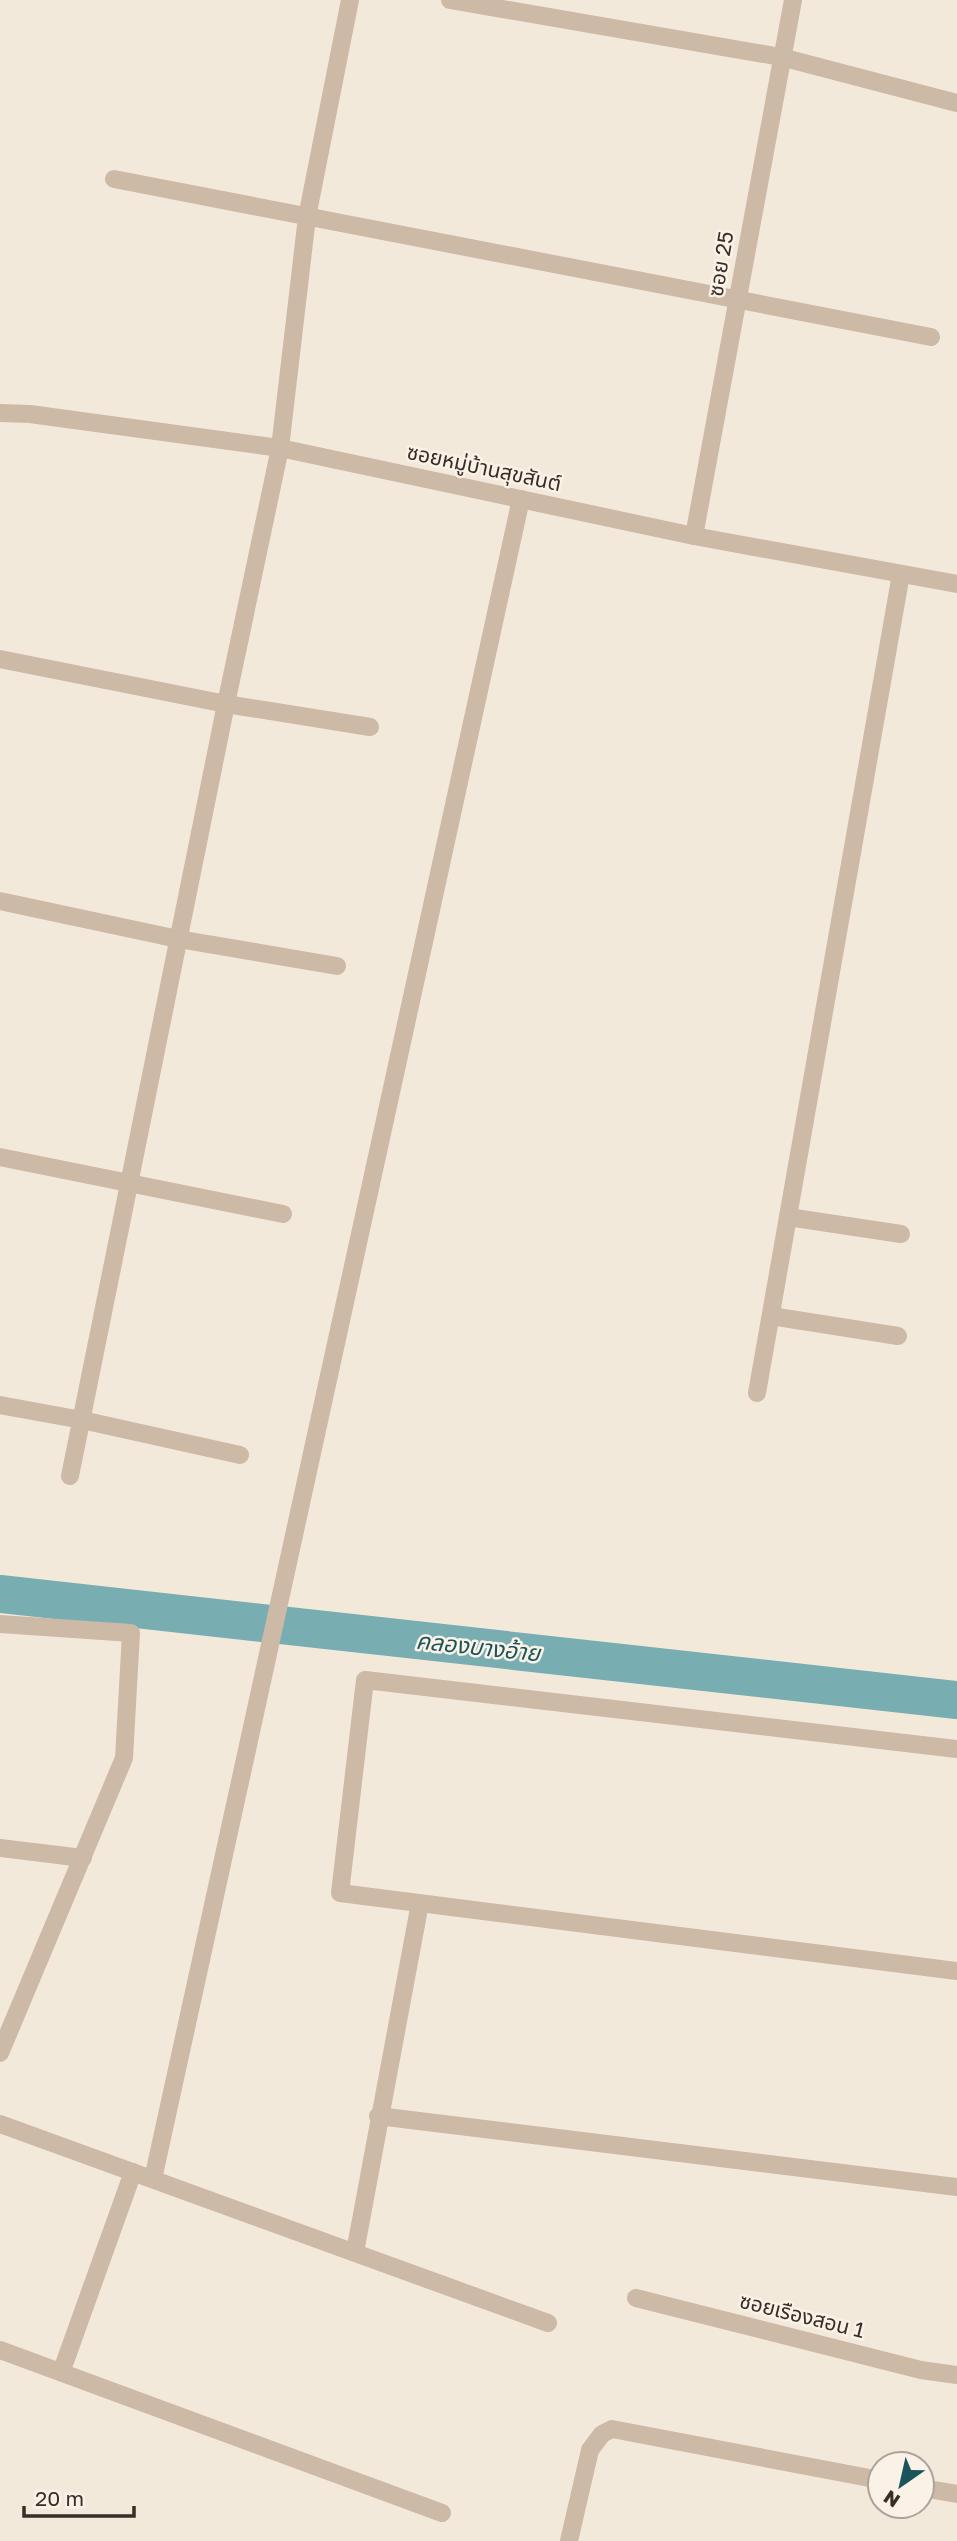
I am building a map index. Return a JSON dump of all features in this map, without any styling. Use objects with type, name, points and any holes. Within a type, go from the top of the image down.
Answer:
[{"type":"street","points":[[70,1476],[280,448],[307,217],[350,0]]},
{"type":"street","points":[[450,0],[781,57],[957,103]]},
{"type":"street","name":"ซอย 25","points":[[694,536],[793,0]]},
{"type":"street","points":[[114,179],[931,337]]},
{"type":"street","name":"ซอยหมู่บ้านสุขสันต์","points":[[0,413],[30,414],[280,448],[694,536],[957,584]]},
{"type":"street","points":[[153,2179],[521,499]]},
{"type":"street","points":[[757,1393],[901,574]]},
{"type":"street","points":[[0,659],[226,704],[370,727]]},
{"type":"street","points":[[0,901],[178,939],[337,966]]},
{"type":"street","points":[[0,1157],[130,1181],[283,1214]]},
{"type":"street","points":[[788,1217],[901,1234]]},
{"type":"street","points":[[771,1316],[898,1336]]},
{"type":"street","points":[[0,1405],[240,1455]]},
{"type":"street","points":[[0,1624],[131,1633],[124,1758],[0,2053]]},
{"type":"street","points":[[957,1749],[365,1680],[340,1893],[957,1970]]},
{"type":"street","points":[[0,1848],[83,1858]]},
{"type":"street","points":[[355,2252],[378,2116],[420,1903]]},
{"type":"street","points":[[378,2116],[957,2187]]},
{"type":"street","points":[[0,2124],[548,2323]]},
{"type":"street","points":[[62,2370],[133,2172]]},
{"type":"street","name":"ซอยเรืองสอน 1","points":[[636,2298],[921,2370],[957,2375]]},
{"type":"street","points":[[0,2350],[62,2370],[443,2513]]},
{"type":"street","points":[[569,2541],[590,2450],[602,2434],[612,2429],[866,2477]]},
{"type":"street","points":[[936,2490],[957,2494]]},
{"type":"waterway","name":"คลองบางอ้าย","points":[[0,1594],[957,1700]]}]
